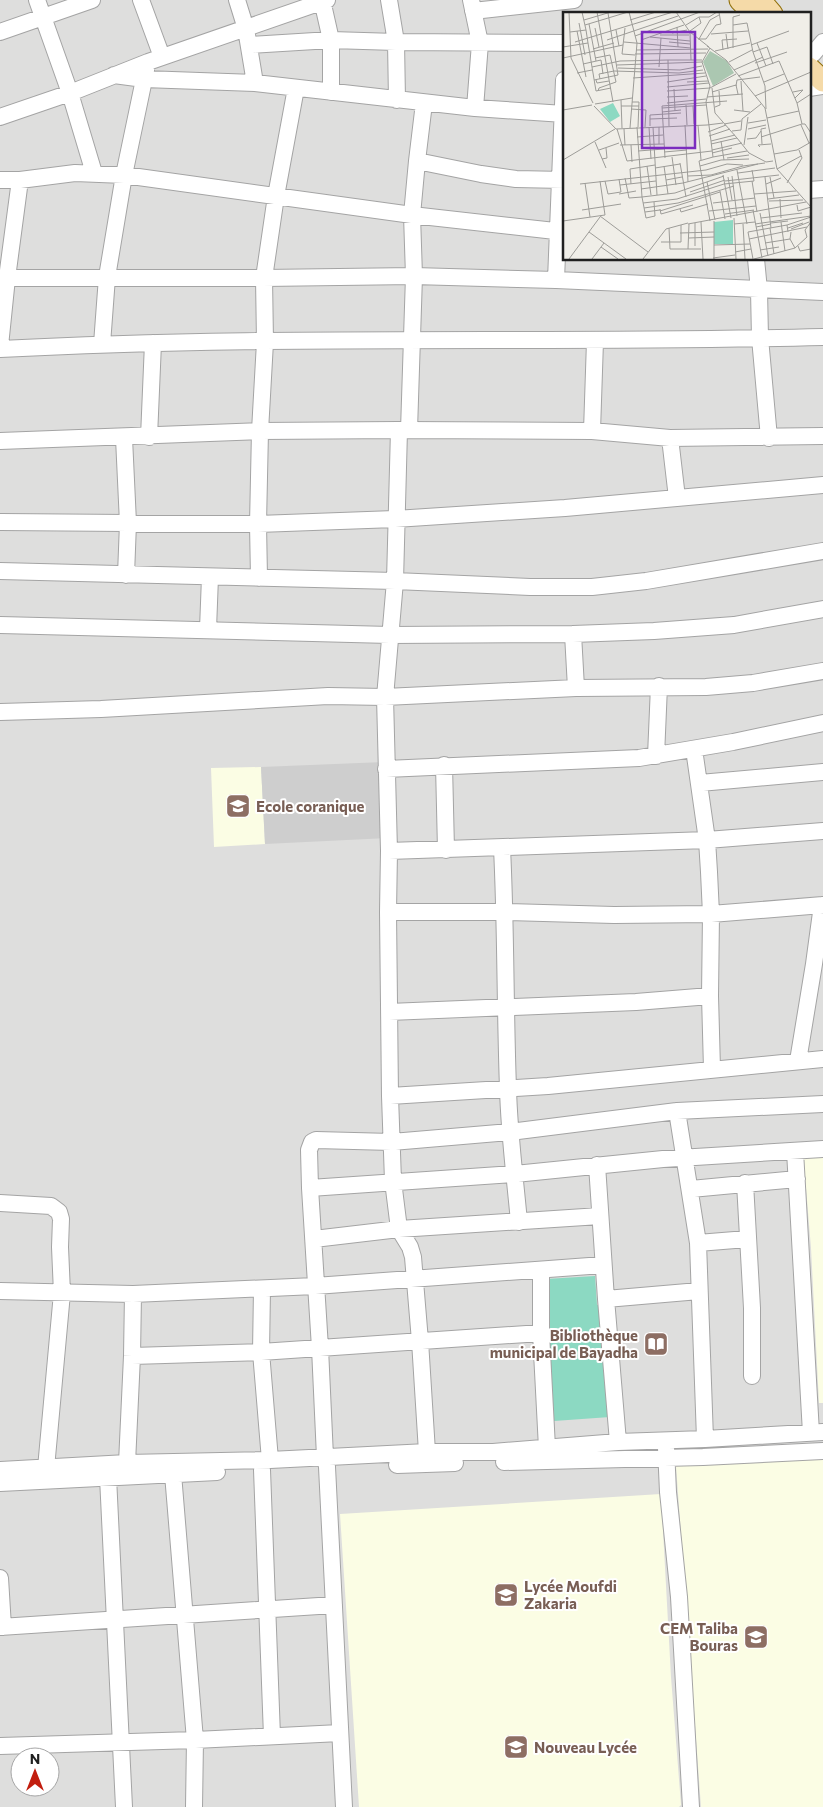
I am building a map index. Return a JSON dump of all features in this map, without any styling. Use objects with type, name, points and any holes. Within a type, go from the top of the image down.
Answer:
[{"type":"main road","points":[[740,0],[752,12]]},
{"type":"main road","points":[[760,0],[770,12]]},
{"type":"main road","points":[[815,55],[823,81]]},
{"type":"street","points":[[37,0],[70,93],[94,173]]},
{"type":"street","points":[[0,32],[92,0]]},
{"type":"street","points":[[102,344],[107,277],[124,175],[144,79],[155,59],[141,0]]},
{"type":"street","points":[[237,0],[248,37],[256,83]]},
{"type":"street","points":[[389,0],[396,42],[397,100]]},
{"type":"street","points":[[0,117],[70,93],[155,59],[248,37],[324,1],[331,40],[331,92]]},
{"type":"street","points":[[475,108],[480,43],[472,5],[567,4]]},
{"type":"street","points":[[248,37],[396,42],[563,43]]},
{"type":"street","points":[[114,75],[144,79],[256,83],[424,103],[563,114],[561,232],[556,280]]},
{"type":"street","points":[[810,88],[823,86]]},
{"type":"street","points":[[259,578],[260,431],[265,342],[264,278],[276,196],[296,88]]},
{"type":"street","points":[[424,103],[416,161],[412,215],[414,276],[413,340],[395,519],[395,581],[385,697],[390,851],[388,912],[393,1182],[399,1229],[410,1247],[413,1257],[427,1452]]},
{"type":"street","points":[[416,161],[516,179],[562,180]]},
{"type":"street","points":[[0,180],[20,180],[75,173],[124,175],[412,215],[561,232]]},
{"type":"street","points":[[20,180],[3,278],[0,348],[153,343],[413,340],[595,341],[823,336]]},
{"type":"street","points":[[810,190],[823,188]]},
{"type":"street","points":[[756,260],[760,338],[769,438]]},
{"type":"street","points":[[3,278],[414,276],[556,280],[823,292]]},
{"type":"street","points":[[592,430],[595,341]]},
{"type":"street","points":[[149,436],[153,343]]},
{"type":"street","points":[[0,441],[124,438],[260,431],[404,430],[592,430],[670,438],[823,436]]},
{"type":"street","points":[[124,438],[128,523],[126,575]]},
{"type":"street","points":[[670,438],[677,498]]},
{"type":"street","points":[[0,522],[258,524],[395,519],[555,509],[823,485]]},
{"type":"street","points":[[0,571],[395,581],[530,587],[592,587],[646,582],[823,551]]},
{"type":"street","points":[[208,629],[210,577]]},
{"type":"street","points":[[0,625],[390,634],[573,634],[654,631],[734,625],[823,609]]},
{"type":"street","points":[[573,634],[576,688]]},
{"type":"street","points":[[0,712],[101,709],[328,696],[385,697],[576,688],[706,687],[753,683],[823,672]]},
{"type":"street","points":[[656,756],[659,686]]},
{"type":"street","points":[[386,769],[639,758],[786,732],[823,723]]},
{"type":"street","points":[[694,749],[707,840],[711,914],[710,996],[712,1069]]},
{"type":"street","points":[[444,765],[446,850]]},
{"type":"street","points":[[700,783],[823,772]]},
{"type":"street","points":[[390,851],[707,840],[823,831]]},
{"type":"street","points":[[502,848],[508,1089],[518,1222]]},
{"type":"street","points":[[388,912],[505,912],[614,915],[711,914],[822,905],[819,964],[798,1061]]},
{"type":"street","points":[[390,1012],[636,1002],[710,996]]},
{"type":"street","points":[[390,1096],[567,1084],[823,1059]]},
{"type":"street","points":[[344,1807],[310,1188],[309,1150],[312,1142],[316,1140],[392,1142],[510,1132],[677,1111],[823,1104]]},
{"type":"street","points":[[677,1111],[691,1189],[698,1243],[705,1439]]},
{"type":"street","points":[[310,1188],[515,1174],[597,1165],[823,1149]]},
{"type":"street","points":[[0,1483],[174,1474],[266,1465],[666,1449],[705,1439],[817,1432],[795,1151]]},
{"type":"street","points":[[597,1165],[603,1266],[618,1442]]},
{"type":"street","points":[[691,1189],[797,1179]]},
{"type":"street","points":[[745,1183],[752,1308],[752,1376]]},
{"type":"street","points":[[0,1203],[52,1206],[59,1212],[61,1219],[62,1293],[46,1468]]},
{"type":"street","points":[[314,1239],[399,1229],[600,1216]]},
{"type":"street","points":[[698,1243],[747,1239]]},
{"type":"street","points":[[0,1291],[133,1294],[262,1289],[603,1266]]},
{"type":"street","points":[[541,1270],[541,1333],[547,1448]]},
{"type":"street","points":[[262,1289],[261,1352],[266,1465],[266,1610],[272,1736]]},
{"type":"street","points":[[606,1299],[699,1292]]},
{"type":"street","points":[[127,1464],[133,1294]]},
{"type":"street","points":[[132,1356],[261,1352],[541,1333]]},
{"type":"street","points":[[326,1462],[427,1452],[493,1452],[618,1442],[703,1457],[823,1451]]},
{"type":"street","points":[[666,1449],[668,1492],[679,1597],[691,1807]]},
{"type":"street","points":[[0,1470],[127,1464],[266,1465]]},
{"type":"street","points":[[174,1474],[195,1740],[194,1807]]},
{"type":"street","points":[[108,1477],[124,1807]]},
{"type":"street","points":[[0,1578],[1,1627],[334,1605]]},
{"type":"street","points":[[0,1746],[340,1733]]},
{"type":"shaded area","points":[[0,0],[823,0],[823,1807],[0,1807]]},
{"type":"shaded area","points":[[384,762],[388,838],[265,844],[261,767]]},
{"type":"shaded area","name":"Ecole coranique","points":[[261,767],[265,844],[214,847],[211,768]]},
{"type":"shaded area","points":[[823,1151],[823,1403],[819,1403],[811,1248],[803,1152]]},
{"type":"shaded area","name":"CEM Taliba Bouras","points":[[823,1458],[823,1807],[701,1807],[676,1466]]},
{"type":"shaded area","points":[[661,1494],[671,1677],[681,1805],[679,1807],[359,1807],[340,1514]]},
{"type":"green space","points":[[595,1276],[597,1305],[604,1304],[610,1417],[554,1421],[546,1279]]},
{"type":"place","name":"Ecole coranique","points":[[238,806]]},
{"type":"place","name":"Bibliothèque municipal de Bayadha","points":[[656,1344]]},
{"type":"place","name":"Lycée Moufdi Zakaria","points":[[506,1595]]},
{"type":"place","name":"CEM Taliba Bouras","points":[[756,1637]]},
{"type":"place","name":"Nouveau Lycée","points":[[516,1747]]}]
